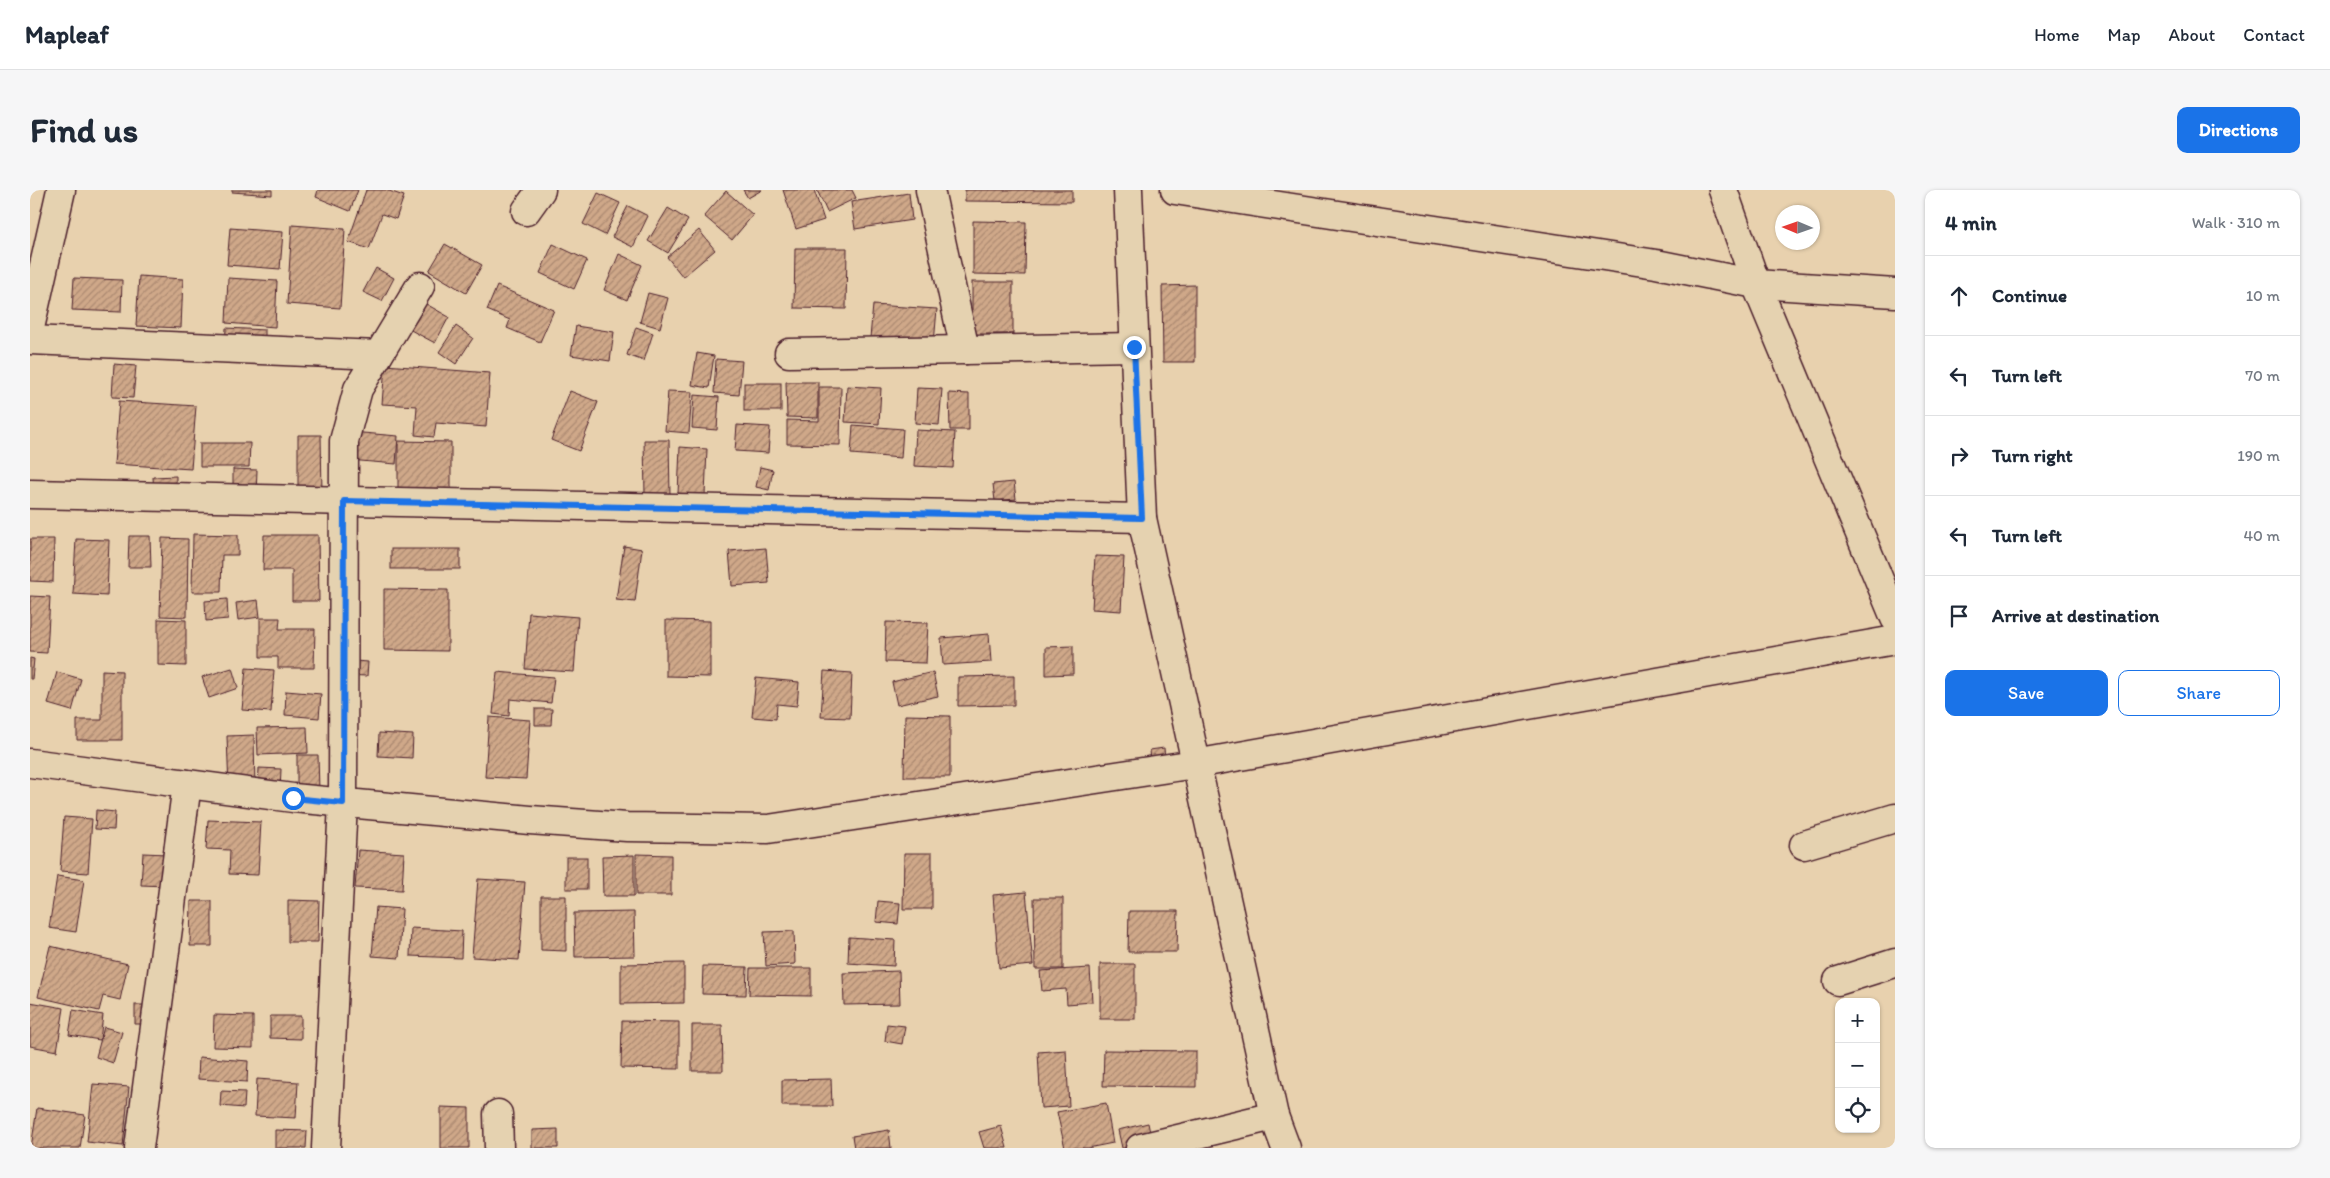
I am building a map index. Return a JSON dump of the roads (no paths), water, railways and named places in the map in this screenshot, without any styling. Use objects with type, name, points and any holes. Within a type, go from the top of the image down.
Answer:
[{"type":"street","points":[[30,328],[61,190]]},
{"type":"street","points":[[930,190],[965,350]]},
{"type":"street","points":[[1128,190],[1142,518],[1194,764],[1274,1116],[1286,1148]]},
{"type":"street","points":[[1175,190],[1656,264],[1756,284],[1895,293]]},
{"type":"street","points":[[1723,190],[1756,284],[1895,618]]},
{"type":"street","points":[[326,1148],[343,803],[344,441],[358,389],[420,286]]},
{"type":"street","points":[[30,340],[378,355]]},
{"type":"street","points":[[789,353],[1134,347]]},
{"type":"street","points":[[30,494],[1142,518]]},
{"type":"street","points":[[30,763],[343,803],[627,827],[768,829],[1194,764],[1895,640]]},
{"type":"street","points":[[139,1148],[187,784]]},
{"type":"street","points":[[1804,845],[1895,818]]},
{"type":"street","points":[[1838,981],[1895,963]]},
{"type":"street","points":[[498,1114],[498,1148]]},
{"type":"street","points":[[1140,1148],[1274,1116]]}]
